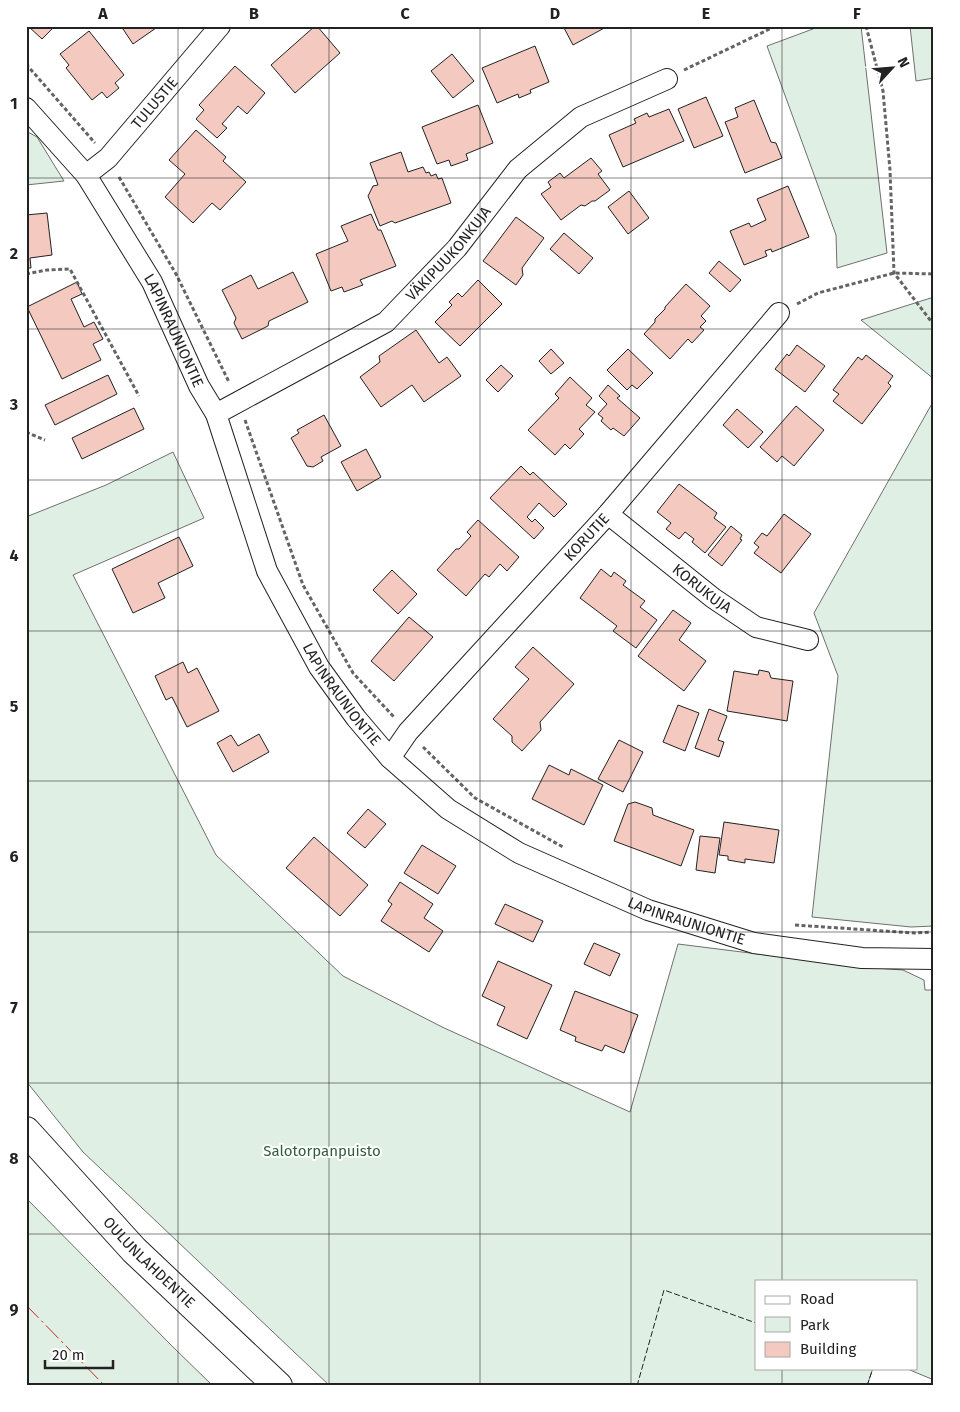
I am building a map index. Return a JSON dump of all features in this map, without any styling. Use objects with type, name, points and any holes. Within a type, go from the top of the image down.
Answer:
[{"type":"main road","name":"OULUNLAHDENTIE","points":[[26,1131],[134,1250],[278,1386]]},
{"type":"street","name":"TULUSTIE","points":[[86,175],[108,158],[220,26]]},
{"type":"street","name":"VÄKIPUUKONKUJA","points":[[216,414],[386,322],[457,248],[518,170],[581,117],[667,79]]},
{"type":"street","name":"LAPINRAUNIONTIE","points":[[26,108],[86,175],[152,282],[200,386],[216,414],[266,571],[319,667],[356,718],[390,758],[448,809],[519,852],[648,910],[754,943],[862,958],[934,959]]},
{"type":"street","name":"KORUTIE","points":[[390,758],[408,732],[608,514],[778,313]]},
{"type":"street","name":"KORUKUJA","points":[[608,514],[713,598],[756,627],[808,640]]},
{"type":"path","points":[[667,79],[776,26]]},
{"type":"path","points":[[866,26],[883,91],[890,170],[894,273],[934,326]]},
{"type":"path","points":[[26,64],[108,158],[176,274],[238,401],[303,585],[353,673],[408,732],[475,798],[566,848]]},
{"type":"path","points":[[26,274],[47,270],[70,269],[139,396]]},
{"type":"path","points":[[778,313],[818,293],[894,273],[934,274]]},
{"type":"path","points":[[26,432],[45,440]]},
{"type":"path","points":[[789,925],[914,933],[934,932]]},
{"type":"green space","points":[[821,26],[861,26],[887,253],[837,268],[836,235],[767,46]]},
{"type":"green space","points":[[910,26],[934,26],[934,78],[916,81]]},
{"type":"green space","points":[[26,131],[37,137],[64,181],[26,185]]},
{"type":"green space","points":[[934,297],[934,379],[861,320]]},
{"type":"green space","points":[[934,400],[934,926],[911,927],[812,917],[838,676],[814,613]]},
{"type":"green space","name":"Salotorpanpuisto","points":[[173,452],[204,518],[73,575],[216,855],[343,976],[442,1027],[630,1112],[678,944],[862,967],[903,970],[924,980],[925,990],[934,990],[934,1380],[910,1370],[918,1370],[918,1280],[755,1280],[755,1370],[872,1370],[867,1386],[330,1386],[83,1152],[26,1081],[26,517],[106,485]]},
{"type":"green space","points":[[26,1198],[172,1346],[213,1386],[26,1386]]},
{"type":"building","points":[[28,26],[55,26],[42,39]]},
{"type":"building","points":[[121,26],[155,26],[156,28],[133,44]]},
{"type":"building","points":[[315,26],[340,53],[295,93],[271,65]]},
{"type":"building","points":[[563,26],[608,26],[573,45]]},
{"type":"building","points":[[89,31],[124,75],[115,83],[119,88],[107,98],[102,92],[92,100],[66,68],[69,65],[60,54]]},
{"type":"building","points":[[535,46],[549,82],[530,90],[531,93],[519,98],[518,94],[497,103],[482,68]]},
{"type":"building","points":[[452,54],[474,81],[453,98],[431,71]]},
{"type":"building","points":[[235,66],[265,93],[247,114],[238,106],[222,124],[227,128],[217,138],[196,119],[204,110],[199,105]]},
{"type":"building","points":[[706,97],[723,136],[694,148],[678,109]]},
{"type":"building","points":[[754,100],[771,142],[776,143],[782,158],[745,173],[725,122],[738,117],[735,108]]},
{"type":"building","points":[[478,105],[493,143],[466,154],[468,160],[451,166],[449,160],[437,164],[422,127]]},
{"type":"building","points":[[669,109],[684,141],[623,167],[609,135],[636,123],[634,119],[647,113],[649,117]]},
{"type":"building","points":[[196,130],[226,157],[223,161],[246,182],[220,210],[212,203],[193,223],[165,197],[185,174],[169,160]]},
{"type":"building","points":[[401,152],[408,172],[423,167],[426,173],[429,172],[431,176],[436,174],[438,179],[442,178],[451,203],[395,223],[392,221],[380,226],[368,196],[373,186],[378,185],[370,163]]},
{"type":"building","points":[[591,158],[602,171],[598,174],[610,190],[595,201],[585,206],[581,205],[561,220],[541,194],[551,187],[548,182],[560,173],[564,178]]},
{"type":"building","points":[[788,186],[809,237],[772,252],[771,249],[765,251],[767,256],[744,265],[730,231],[749,223],[751,227],[766,220],[757,199]]},
{"type":"building","points":[[629,191],[649,218],[628,234],[608,207]]},
{"type":"building","points":[[47,213],[52,255],[30,258],[31,268],[26,268],[26,215]]},
{"type":"building","points":[[371,214],[378,230],[381,230],[396,266],[360,280],[363,285],[344,292],[342,287],[331,291],[316,254],[348,241],[341,226]]},
{"type":"building","points":[[516,217],[544,238],[522,268],[523,275],[516,285],[483,261]]},
{"type":"building","points":[[564,233],[593,258],[579,274],[550,249]]},
{"type":"building","points":[[719,261],[741,280],[730,292],[709,273]]},
{"type":"building","points":[[293,272],[308,302],[269,321],[268,326],[242,339],[234,323],[236,318],[222,290],[251,275],[258,289]]},
{"type":"building","points":[[478,280],[502,304],[460,346],[435,322],[452,305],[449,302],[458,293],[462,297]]},
{"type":"building","points":[[77,282],[82,294],[71,299],[84,327],[94,322],[103,339],[93,344],[101,360],[62,379],[27,307]]},
{"type":"building","points":[[686,284],[710,306],[701,316],[706,321],[700,327],[704,330],[692,343],[688,339],[670,359],[644,334]]},
{"type":"building","points":[[416,330],[439,363],[447,357],[461,376],[424,402],[412,385],[381,407],[360,377],[380,362],[379,356]]},
{"type":"building","points":[[797,345],[825,366],[805,392],[775,369],[787,354],[789,356]]},
{"type":"building","points":[[551,349],[564,363],[551,374],[539,361]]},
{"type":"building","points":[[628,349],[653,373],[637,389],[632,385],[627,390],[607,370]]},
{"type":"building","points":[[866,355],[893,376],[888,383],[891,386],[862,424],[833,401],[839,394],[833,390],[858,357],[862,360]]},
{"type":"building","points":[[501,365],[513,376],[498,392],[486,380]]},
{"type":"building","points":[[108,375],[117,394],[55,425],[45,405]]},
{"type":"building","points":[[570,377],[592,398],[586,405],[595,412],[579,429],[584,434],[570,449],[565,444],[555,455],[528,430],[559,398],[555,394]]},
{"type":"building","points":[[608,385],[620,396],[617,398],[640,418],[624,436],[613,428],[611,430],[601,421],[603,418],[598,414],[607,404],[599,396]]},
{"type":"building","points":[[796,406],[824,430],[794,466],[782,456],[777,462],[760,447]]},
{"type":"building","points":[[134,408],[144,429],[82,459],[72,438]]},
{"type":"building","points":[[737,409],[763,432],[748,448],[723,425]]},
{"type":"building","points":[[324,415],[341,446],[321,457],[323,461],[313,467],[307,466],[291,438],[299,433],[297,430]]},
{"type":"building","points":[[366,449],[381,477],[357,491],[341,462]]},
{"type":"building","points":[[521,466],[530,475],[533,472],[567,504],[554,517],[539,503],[527,517],[532,522],[535,519],[544,528],[534,539],[490,498]]},
{"type":"building","points":[[679,484],[717,513],[714,518],[726,527],[705,553],[692,542],[694,539],[685,532],[679,539],[666,529],[671,523],[657,512]]},
{"type":"building","points":[[784,514],[811,534],[781,573],[754,553],[759,547],[754,543],[762,533],[767,536]]},
{"type":"building","points":[[478,520],[519,557],[507,571],[500,564],[489,577],[485,574],[466,596],[437,570],[471,536],[467,532]]},
{"type":"building","points":[[731,526],[742,535],[740,539],[742,540],[722,566],[708,555]]},
{"type":"building","points":[[179,537],[193,566],[158,583],[165,598],[133,613],[112,569]]},
{"type":"building","points":[[601,569],[611,577],[614,572],[626,581],[623,585],[645,601],[640,607],[657,620],[636,648],[613,631],[617,626],[580,598]]},
{"type":"building","points":[[392,570],[417,594],[398,614],[373,590]]},
{"type":"building","points":[[673,610],[691,623],[679,640],[706,661],[684,691],[638,656]]},
{"type":"building","points":[[409,617],[433,637],[394,681],[371,661]]},
{"type":"building","points":[[533,647],[574,684],[540,722],[541,730],[522,751],[512,742],[512,736],[493,719],[529,679],[515,667]]},
{"type":"building","points":[[183,662],[188,673],[197,668],[219,711],[187,727],[172,697],[166,700],[155,676]]},
{"type":"building","points":[[759,670],[769,672],[771,678],[793,681],[787,721],[727,711],[734,671],[758,675]]},
{"type":"building","points":[[678,705],[699,713],[685,751],[663,742]]},
{"type":"building","points":[[709,709],[727,716],[718,740],[724,742],[719,757],[695,748]]},
{"type":"building","points":[[259,734],[269,752],[233,772],[217,743],[231,735],[238,746]]},
{"type":"building","points":[[619,740],[643,752],[623,792],[598,779]]},
{"type":"building","points":[[549,765],[569,775],[571,769],[603,785],[584,825],[532,799]]},
{"type":"building","points":[[635,802],[652,808],[653,815],[694,830],[681,866],[614,841],[628,804]]},
{"type":"building","points":[[368,809],[386,824],[365,848],[347,833]]},
{"type":"building","points":[[724,822],[779,830],[774,863],[745,859],[745,863],[728,860],[728,856],[719,855]]},
{"type":"building","points":[[700,836],[720,838],[715,873],[696,870]]},
{"type":"building","points":[[314,837],[368,885],[340,916],[286,868]]},
{"type":"building","points":[[422,845],[456,866],[438,894],[404,873]]},
{"type":"building","points":[[400,882],[433,904],[424,918],[443,931],[429,952],[381,921],[392,904],[388,901]]},
{"type":"building","points":[[505,904],[543,921],[533,942],[495,924]]},
{"type":"building","points":[[594,943],[620,954],[610,976],[584,964]]},
{"type":"building","points":[[498,961],[552,985],[527,1039],[497,1025],[505,1007],[482,996]]},
{"type":"building","points":[[575,991],[638,1015],[624,1053],[605,1045],[602,1051],[575,1041],[576,1037],[560,1030]]},
{"type":"fence","points":[[637,1386],[664,1290],[755,1323]]},
{"type":"fence","points":[[867,1386],[872,1370]]},
{"type":"power","points":[[26,1305],[105,1386]]}]
